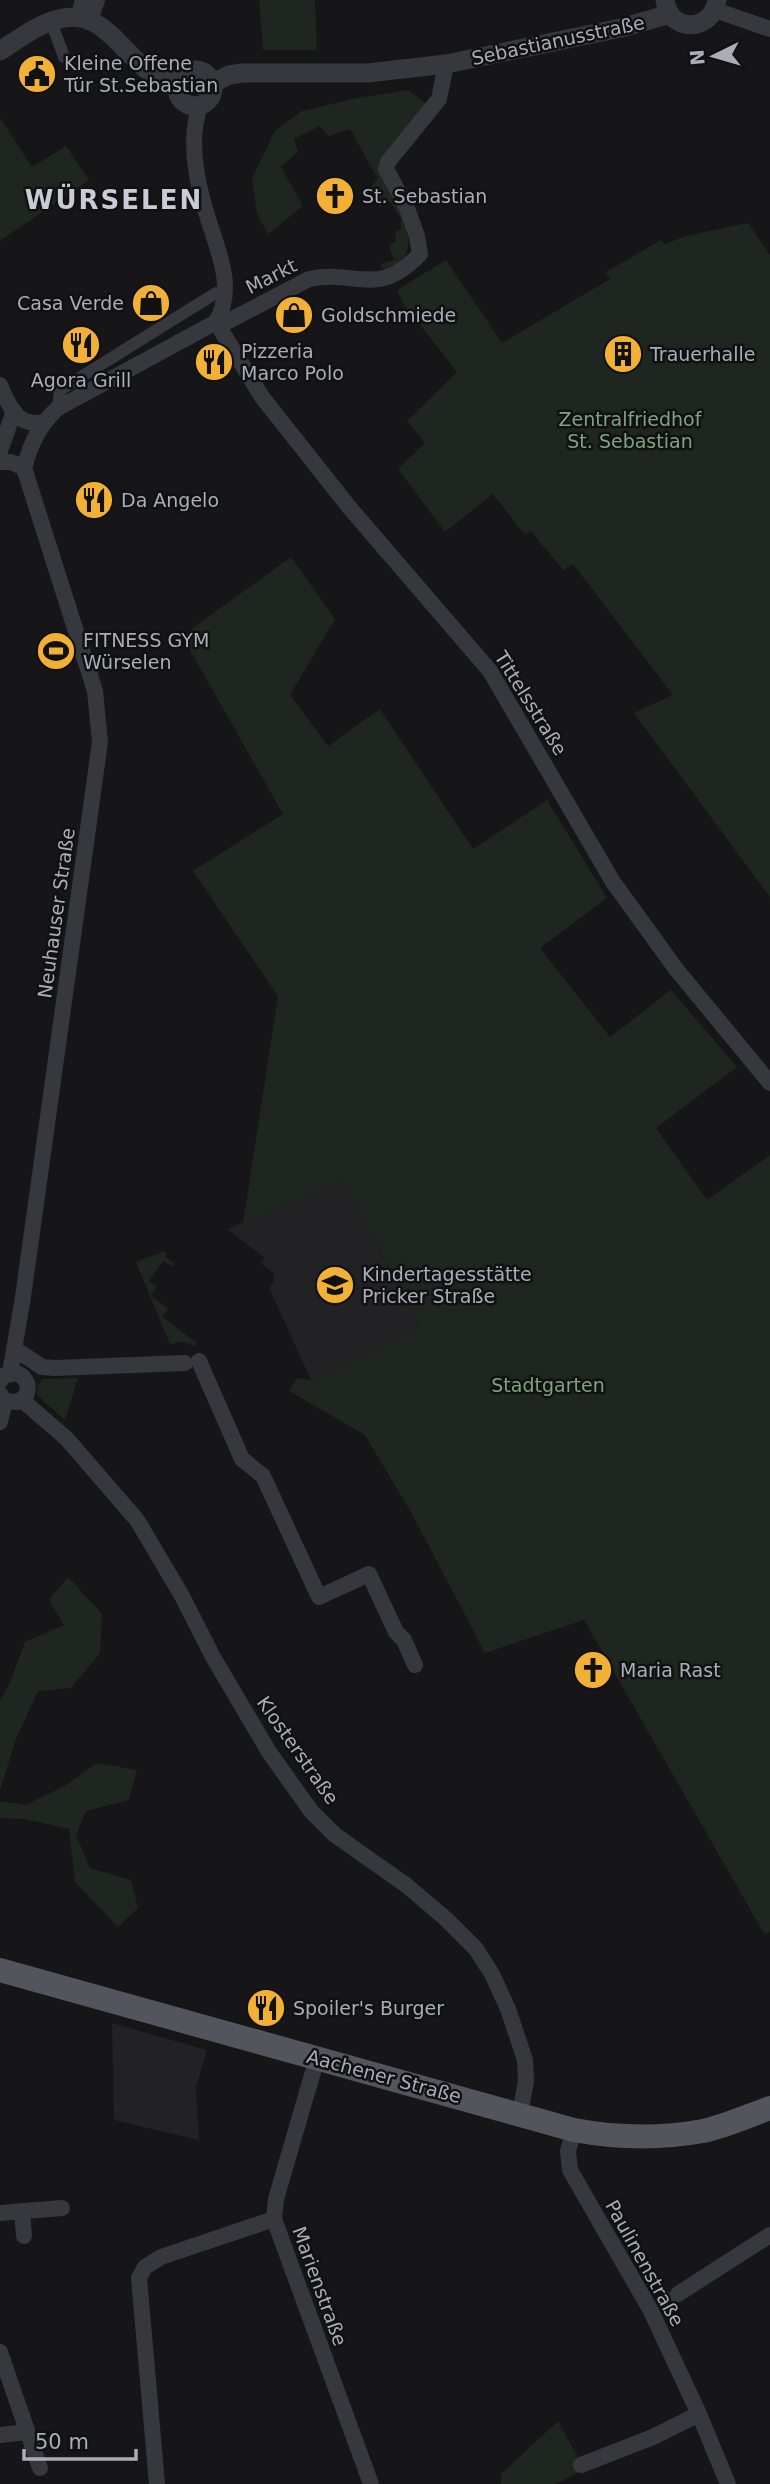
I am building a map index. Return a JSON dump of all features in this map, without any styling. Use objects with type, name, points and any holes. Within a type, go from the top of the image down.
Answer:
[{"type":"main road","name":"Aachener Straße","points":[[0,1970],[574,2130],[612,2137],[659,2137],[705,2130],[770,2108]]},
{"type":"street","points":[[0,51],[51,21],[84,13],[97,0]]},
{"type":"street","points":[[667,7],[682,23],[690,25],[705,21],[716,5],[770,29]]},
{"type":"street","name":"Sebastianusstraße","points":[[213,83],[229,75],[242,73],[368,73],[446,64],[621,28],[667,7]]},
{"type":"street","points":[[84,13],[148,71],[178,84]]},
{"type":"street","points":[[51,21],[64,57]]},
{"type":"street","name":"Sebastianusstraße","points":[[420,254],[418,236],[408,208],[386,169],[388,162],[439,99],[446,64]]},
{"type":"street","points":[[200,106],[182,101],[177,90],[184,74],[195,70],[206,74],[213,83],[212,94],[200,106],[195,119],[193,145],[205,209],[223,266],[220,297]]},
{"type":"street","name":"Markt","points":[[24,468],[31,442],[44,422],[58,408],[217,324],[310,279],[324,276],[379,281],[391,276],[420,254]]},
{"type":"street","name":"Markt","points":[[217,324],[220,297]]},
{"type":"street","name":"Markt","points":[[58,408],[60,390],[220,297]]},
{"type":"street","name":"Tittelsstraße","points":[[217,324],[262,397],[349,507],[490,671],[613,882],[676,969],[770,1083]]},
{"type":"street","points":[[0,385],[14,411],[27,423],[44,422]]},
{"type":"street","points":[[2,441],[14,411]]},
{"type":"street","points":[[0,462],[10,462],[24,468]]},
{"type":"street","name":"Neuhauser Straße","points":[[9,1399],[28,1391],[12,1377],[100,742],[95,691],[24,468]]},
{"type":"street","points":[[16,1349],[42,1367]]},
{"type":"street","points":[[12,1377],[42,1367],[192,1362],[242,1459],[263,1476],[319,1597],[369,1574],[415,1665]]},
{"type":"street","points":[[0,1422],[9,1399]]},
{"type":"street","name":"Klosterstraße","points":[[9,1399],[67,1440],[137,1520],[269,1752],[311,1811],[335,1835],[406,1885],[476,1949],[492,1974],[508,2009],[525,2060],[526,2081],[520,2114]]},
{"type":"street","name":"Marienstraße","points":[[317,2058],[276,2199],[274,2219],[371,2484]]},
{"type":"street","name":"Paulinenstraße","points":[[574,2130],[568,2151],[570,2170],[655,2309],[728,2484]]},
{"type":"street","points":[[0,2213],[62,2208]]},
{"type":"street","points":[[22,2211],[24,2236]]},
{"type":"street","points":[[157,2484],[139,2278],[145,2267],[161,2258],[274,2219]]},
{"type":"street","points":[[678,2294],[770,2235]]},
{"type":"street","points":[[0,2352],[40,2468]]},
{"type":"street","points":[[581,2465],[653,2437],[699,2414]]},
{"type":"street","points":[[0,2435],[27,2432]]},
{"type":"shaded area","name":"Kindertagesstätte Pricker Straße","points":[[343,1182],[421,1328],[311,1380],[269,1288],[274,1281],[274,1274],[261,1263],[265,1258],[227,1229]]},
{"type":"shaded area","points":[[112,2023],[207,2050],[196,2087],[199,2140],[114,2120]]},
{"type":"green space","points":[[259,0],[315,0],[317,50],[263,50]]},
{"type":"green space","points":[[408,90],[427,104],[385,159],[407,225],[409,239],[402,260],[382,269],[381,264],[394,260],[389,246],[396,241],[395,232],[401,230],[401,219],[390,201],[380,207],[370,188],[378,179],[350,129],[328,136],[320,126],[294,139],[298,152],[281,167],[303,206],[268,234],[257,214],[252,178],[275,131],[302,111]]},
{"type":"green space","points":[[0,118],[32,167],[66,146],[89,180],[0,241]]},
{"type":"green space","name":"Zentralfriedhof St. Sebastian","points":[[748,223],[770,255],[770,897],[634,713],[673,695],[573,564],[563,570],[531,531],[525,535],[493,494],[445,532],[398,469],[425,443],[407,421],[457,372],[403,303],[397,290],[446,260],[502,343],[610,279],[606,272],[661,240],[665,244],[686,236]]},
{"type":"green space","name":"Stadtgarten","points":[[291,557],[335,619],[290,695],[328,746],[380,709],[473,849],[547,800],[607,898],[540,948],[610,1037],[671,990],[737,1067],[656,1128],[707,1200],[770,1155],[770,1932],[765,1935],[584,1620],[485,1653],[412,1514],[365,1435],[289,1391],[297,1378],[311,1380],[421,1327],[343,1182],[243,1223],[278,996],[193,871],[283,814],[182,636]]},
{"type":"green space","points":[[165,1251],[167,1258],[174,1263],[172,1266],[163,1261],[149,1281],[157,1287],[151,1295],[168,1309],[162,1317],[197,1343],[195,1346],[183,1342],[170,1344],[136,1262]]},
{"type":"green space","points":[[78,1378],[65,1420],[37,1395],[37,1387],[42,1379]]},
{"type":"green space","points":[[68,1577],[102,1614],[100,1653],[71,1688],[38,1691],[16,1739],[0,1790],[0,1700],[9,1685],[25,1642],[64,1625],[49,1600]]},
{"type":"green space","points":[[97,1763],[137,1770],[129,1800],[86,1811],[76,1835],[90,1868],[131,1880],[138,1908],[118,1927],[75,1882],[69,1829],[25,1819],[0,1818],[0,1801],[25,1805],[63,1787]]},
{"type":"green space","points":[[558,2421],[584,2469],[556,2484],[501,2484],[501,2474]]},
{"type":"tunnel","points":[[659,2306],[678,2294]]},
{"type":"place","name":"Kleine Offene Tür St.Sebastian","points":[[37,74]]},
{"type":"place","name":"St. Sebastian","points":[[335,196]]},
{"type":"place","name":"Casa Verde","points":[[151,303]]},
{"type":"place","name":"Goldschmiede","points":[[294,315]]},
{"type":"place","name":"Agora Grill","points":[[81,345]]},
{"type":"place","name":"Trauerhalle","points":[[623,354]]},
{"type":"place","name":"Pizzeria Marco Polo","points":[[214,362]]},
{"type":"place","name":"Da Angelo","points":[[94,500]]},
{"type":"place","name":"FITNESS GYM Würselen","points":[[56,651]]},
{"type":"place","name":"Kindertagesstätte Pricker Straße","points":[[335,1285]]},
{"type":"place","name":"Maria Rast","points":[[593,1670]]},
{"type":"place","name":"Spoiler's Burger","points":[[266,2008]]},
{"type":"district","name":"WÜRSELEN","points":[[114,200]]}]
